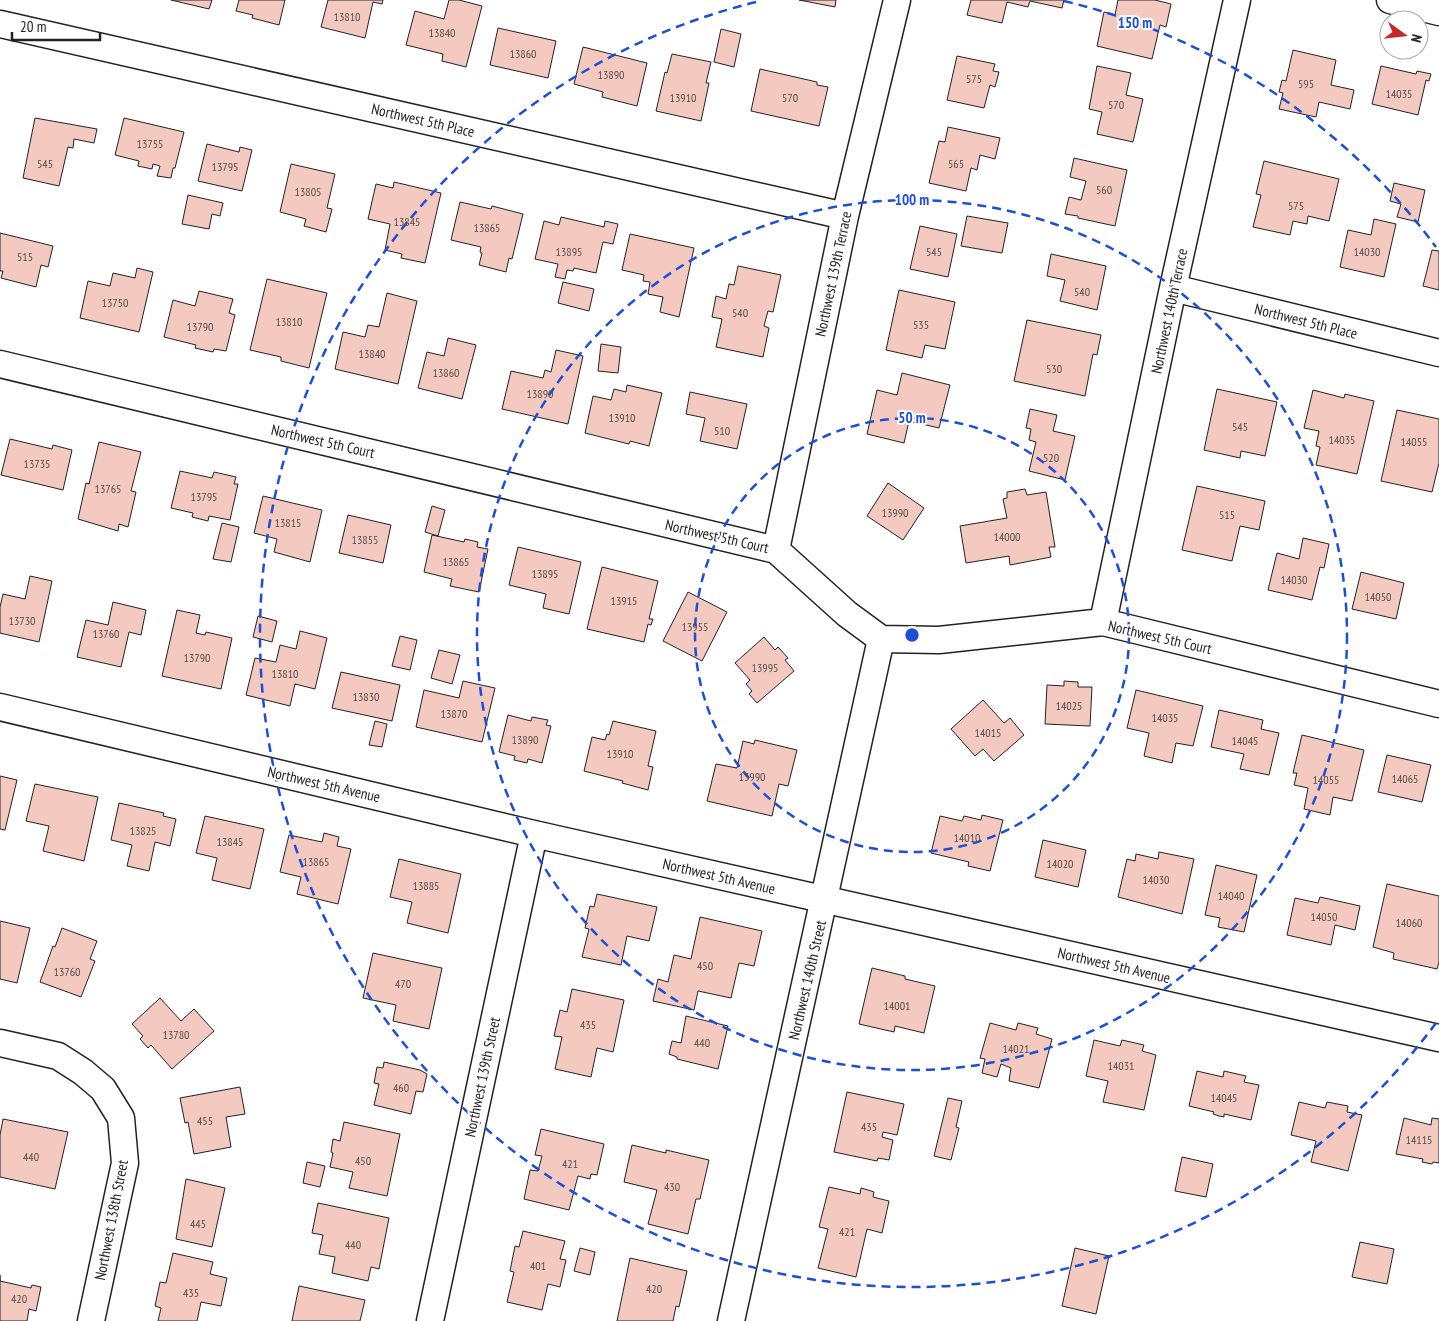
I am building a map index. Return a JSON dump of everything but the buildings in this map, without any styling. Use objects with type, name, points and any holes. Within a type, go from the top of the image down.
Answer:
[{"type":"street","name":"Northwest 139th Terrace","points":[[776,550],[845,216],[897,0]]},
{"type":"street","name":"Northwest 140th Terrace","points":[[1103,622],[1173,288],[1237,0]]},
{"type":"street","points":[[1390,0],[1439,12]]},
{"type":"street","name":"Northwest 5th Place","points":[[0,24],[845,216]]},
{"type":"street","name":"Northwest 5th Place","points":[[1173,288],[1439,353]]},
{"type":"street","name":"Northwest 5th Court","points":[[0,364],[776,550],[847,614],[881,639],[938,640],[1103,622],[1439,704]]},
{"type":"street","name":"Northwest 140th Street","points":[[731,1321],[881,639]]},
{"type":"street","name":"Northwest 5th Avenue","points":[[0,707],[534,834],[1439,1038]]},
{"type":"street","name":"Northwest 139th Street","points":[[430,1321],[534,834]]},
{"type":"street","name":"Northwest 138th Street","points":[[0,1043],[58,1056],[83,1072],[103,1089],[121,1118],[125,1163],[91,1321]]}]
